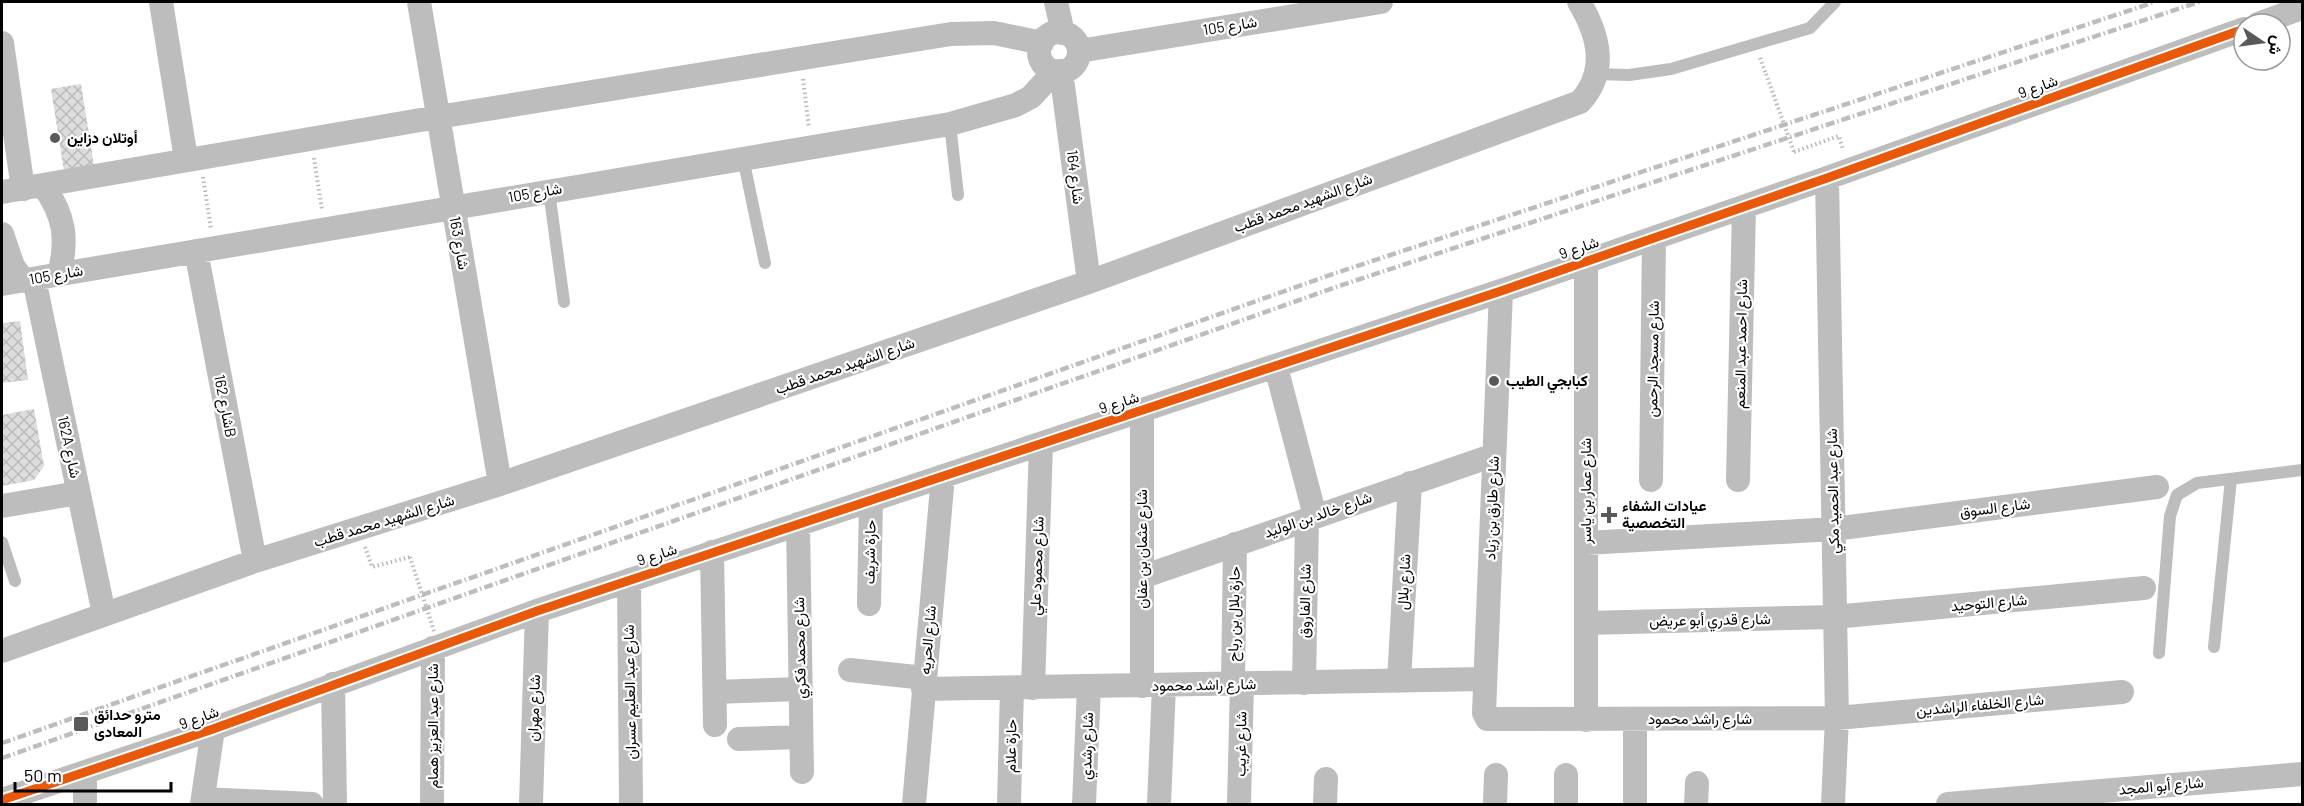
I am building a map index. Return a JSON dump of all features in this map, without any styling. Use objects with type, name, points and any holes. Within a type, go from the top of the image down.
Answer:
[{"type":"street","points":[[161,2],[193,158]]},
{"type":"street","name":"شارع 163","points":[[419,2],[500,484]]},
{"type":"street","points":[[23,189],[311,138],[972,32],[1052,38],[1073,38],[1079,51],[1078,57],[1072,67],[1058,71],[1045,65],[1040,48],[1052,38],[1056,2]]},
{"type":"street","name":"شارع 105","points":[[1079,51],[1380,2]]},
{"type":"street","points":[[1579,2],[1592,24],[1598,53],[1597,74]]},
{"type":"street","name":"شارع 9","points":[[2,801],[213,729],[333,684],[434,641],[537,611],[1501,291],[1827,178],[2232,33]]},
{"type":"street","points":[[2,42],[23,189]]},
{"type":"street","name":"شارع 105","points":[[20,281],[950,124],[1016,105],[1031,97],[1058,71]]},
{"type":"street","name":"شارع 164","points":[[1058,71],[1089,282]]},
{"type":"street","name":"شارع الشهيد محمد قطب","points":[[2,651],[255,561],[500,484],[1089,282],[1580,102],[1591,90],[1597,74]]},
{"type":"street","name":"شارع عبد الحميد مكي","points":[[1827,178],[1837,718],[1833,804]]},
{"type":"street","points":[[23,189],[54,201],[61,219],[64,237],[64,256],[59,275]]},
{"type":"street","name":"شارع احمد عبد المنعم","points":[[1737,480],[1744,207]]},
{"type":"street","name":"162A شارع","points":[[2,234],[20,281],[78,493],[104,614]]},
{"type":"street","name":"شارع مسجد الرحمن","points":[[1651,480],[1654,238]]},
{"type":"street","name":"شارع 162B","points":[[205,249],[255,561]]},
{"type":"street","name":"شارع عمار بن ياسر","points":[[1586,720],[1587,261]]},
{"type":"street","name":"شارع طارق بن زياد","points":[[1491,720],[1485,716],[1485,680],[1501,291]]},
{"type":"street","name":"شارع الفاروق","points":[[1275,367],[1311,517],[1304,683]]},
{"type":"street","name":"شارع عثمان بن عفان","points":[[1142,411],[1142,577],[1153,686],[1159,804]]},
{"type":"street","name":"شارع محمود علي","points":[[1023,688],[1041,444]]},
{"type":"street","name":"شارع خالد بن الوليد","points":[[1142,577],[1494,454]]},
{"type":"street","name":"شارع الحريه","points":[[914,804],[943,476]]},
{"type":"street","name":"شارع بلال","points":[[1399,681],[1410,483]]},
{"type":"street","name":"شارع السوق","points":[[1586,543],[1834,529],[2157,487]]},
{"type":"street","points":[[2,506],[78,493]]},
{"type":"street","name":"حارة شريف","points":[[869,604],[871,500]]},
{"type":"street","name":"شارع محمد فكري","points":[[798,524],[801,772]]},
{"type":"street","name":"حارة بلال بن رباح","points":[[1235,544],[1238,684]]},
{"type":"street","points":[[712,552],[715,725]]},
{"type":"street","name":"شارع عبد العليم عسران","points":[[629,580],[632,804]]},
{"type":"street","name":"شارع التوحيد","points":[[1834,618],[2144,588]]},
{"type":"street","name":"شارع مهران","points":[[531,804],[537,611]]},
{"type":"street","name":"شارع قدري أبو عريض","points":[[1586,623],[1834,618]]},
{"type":"street","name":"شارع عبد العزيز همام","points":[[432,804],[434,641]]},
{"type":"street","name":"شارع راشد محمود","points":[[850,670],[924,683],[1023,688],[1485,680]]},
{"type":"street","points":[[333,684],[335,804]]},
{"type":"street","name":"شارع غريب","points":[[1238,684],[1239,804]]},
{"type":"street","name":"شارع رشدي","points":[[1084,804],[1089,687]]},
{"type":"street","name":"حارة علام","points":[[1009,804],[1023,688]]},
{"type":"street","points":[[715,692],[800,689]]},
{"type":"street","name":"شارع الخلفاء الراشدين","points":[[1837,718],[2122,692]]},
{"type":"street","name":"شارع راشد محمود","points":[[1491,720],[1837,718]]},
{"type":"street","points":[[1635,719],[1635,804]]},
{"type":"street","points":[[213,729],[202,802],[312,804]]},
{"type":"street","points":[[739,739],[801,737]]},
{"type":"street","points":[[85,774],[85,804]]},
{"type":"street","name":"شارع أبو المجد","points":[[1948,804],[2302,774]]},
{"type":"street","points":[[1495,804],[1496,775]]},
{"type":"street","points":[[1566,775],[1566,804]]},
{"type":"street","points":[[1325,804],[1326,779]]},
{"type":"lane","points":[[1597,74],[1629,75],[1671,69],[1810,27],[1835,2]]},
{"type":"lane","points":[[950,124],[958,195]]},
{"type":"lane","points":[[743,158],[765,263]]},
{"type":"lane","points":[[549,191],[564,302]]},
{"type":"lane","points":[[2159,653],[2170,516],[2177,495],[2197,483],[2302,470]]},
{"type":"lane","points":[[2214,647],[2230,479]]},
{"type":"lane","points":[[2,542],[15,581]]},
{"type":"path","points":[[800,59],[812,147]]},
{"type":"path","points":[[1766,74],[1794,152],[1839,136],[1844,154]]},
{"type":"path","points":[[311,138],[325,229]]},
{"type":"path","points":[[193,158],[205,249]]},
{"type":"path","points":[[372,567],[410,557],[434,641]]},
{"type":"building","points":[[81,84],[94,166],[64,171],[51,89]]},
{"type":"building","points":[[20,321],[28,380],[2,383],[2,323]]},
{"type":"building","points":[[34,409],[44,466],[34,480],[2,486],[2,415]]},
{"type":"railway","points":[[2,743],[1336,273],[2155,2]]},
{"type":"railway","points":[[2,758],[1339,286],[2199,2]]},
{"type":"cycle path","points":[[2,800],[213,729],[537,611],[1501,291],[1827,178],[2232,33]]},
{"type":"place","name":"أوتلان دزاين","points":[[55,138]]},
{"type":"place","name":"كبابجي الطيب","points":[[1494,381]]},
{"type":"place","name":"عيادات الشفاء التخصصية","points":[[1609,515]]},
{"type":"place","name":"مترو حدائق المعادى","points":[[81,724]]}]
